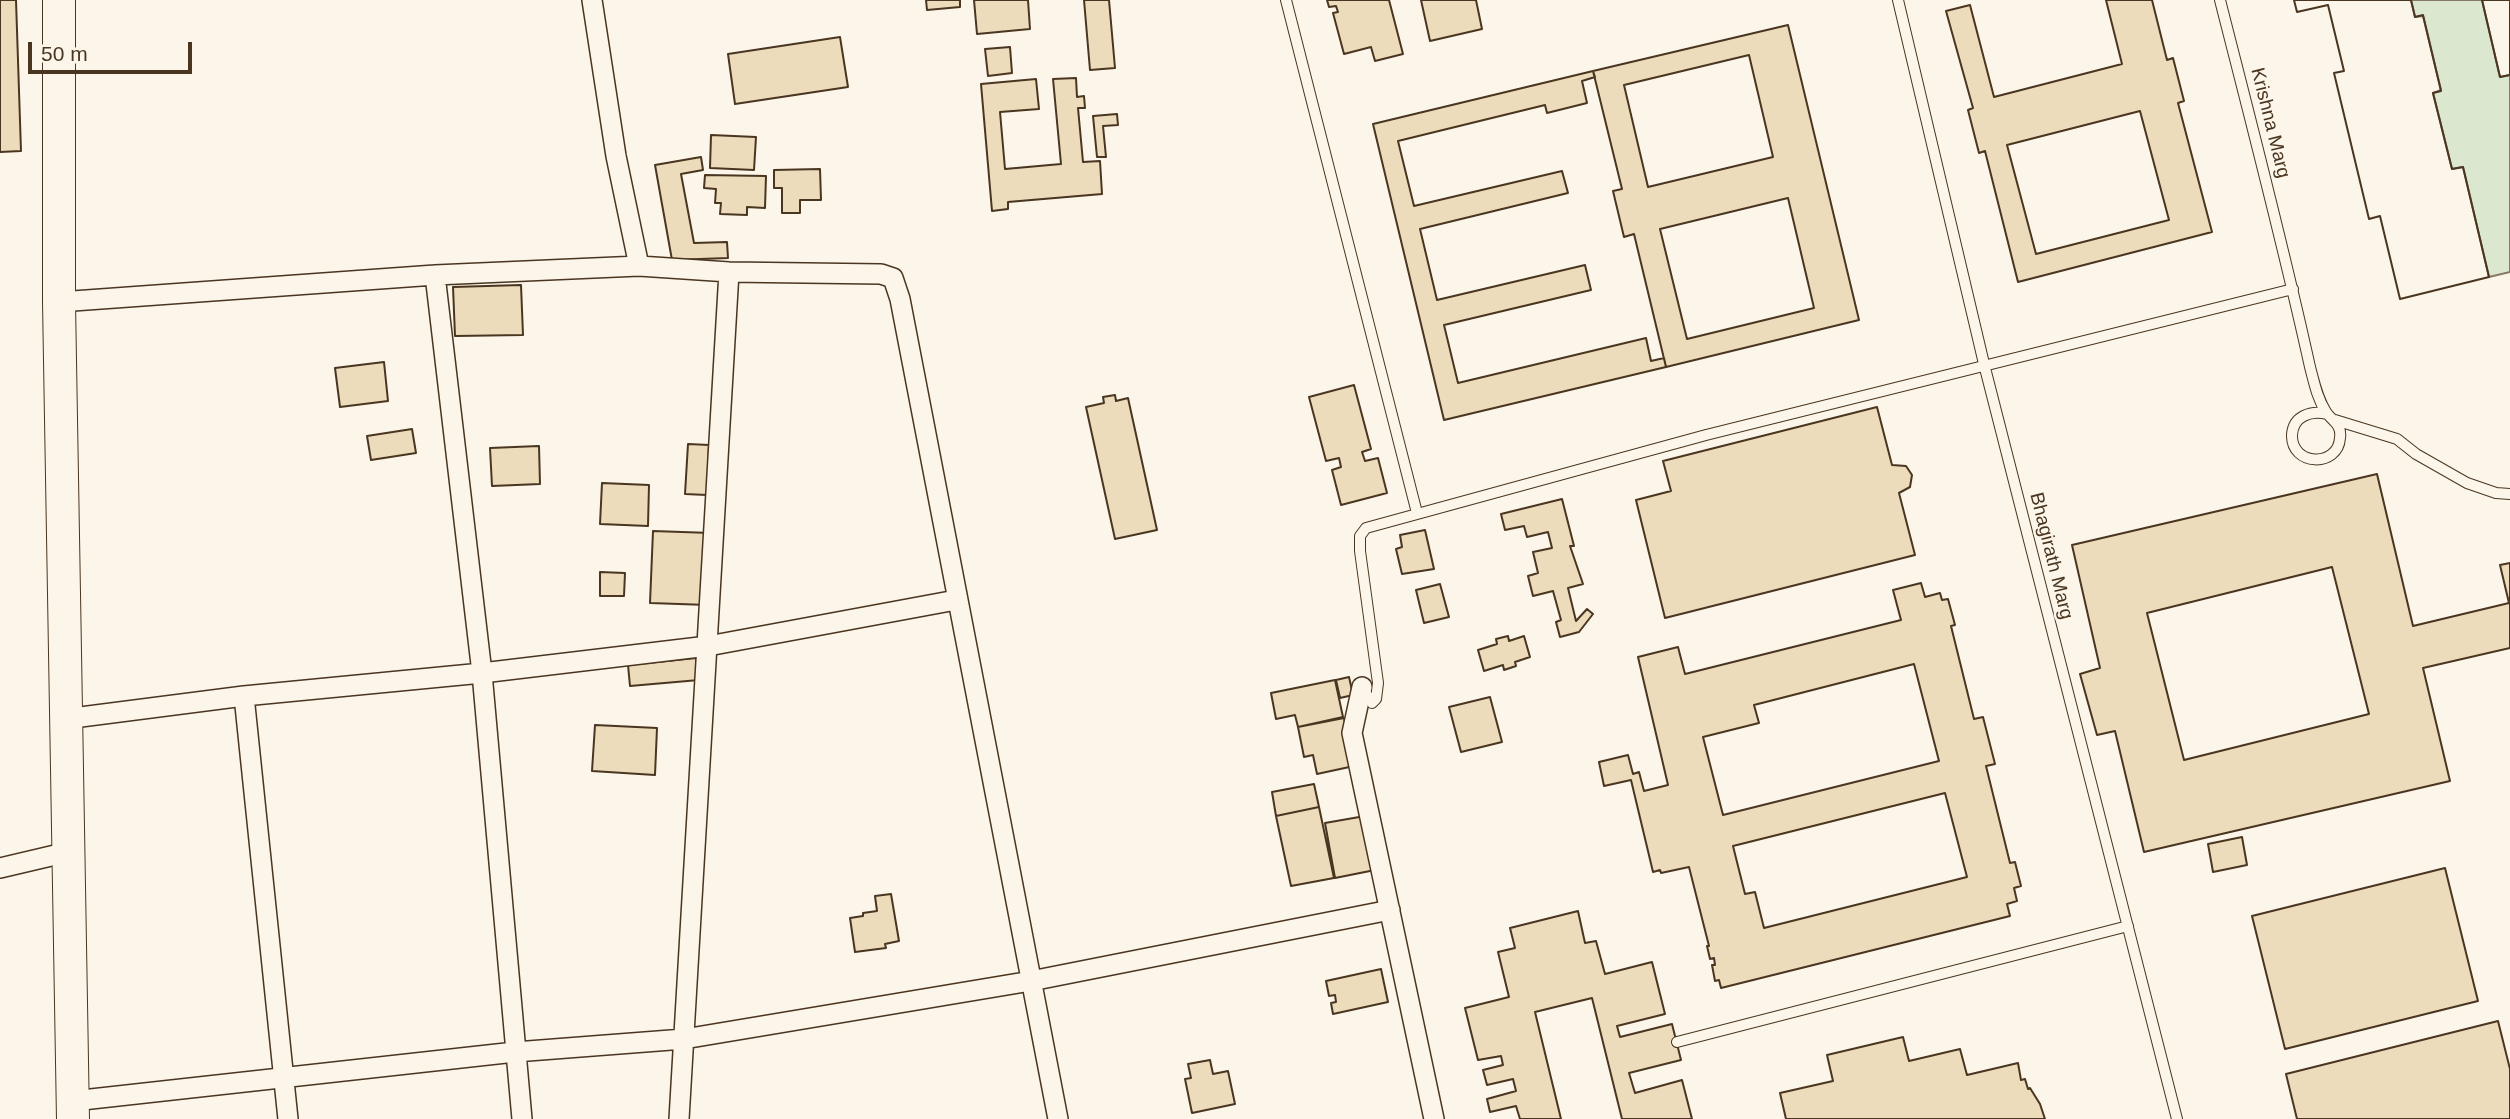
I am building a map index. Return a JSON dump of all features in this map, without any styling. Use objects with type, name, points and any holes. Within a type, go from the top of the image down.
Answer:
[{"type":"main road","points":[[51,0],[58,40]]},
{"type":"main road","points":[[59,0],[59,302],[73,1110]]},
{"type":"street","points":[[592,0],[616,156],[639,266]]},
{"type":"street","points":[[59,302],[435,275],[639,266],[729,272],[881,274],[893,278],[900,299],[1059,1119]]},
{"type":"street","points":[[680,1119],[729,272]]},
{"type":"street","points":[[435,275],[482,673],[522,1119]]},
{"type":"street","points":[[65,719],[244,696],[482,673],[708,646],[957,600]]},
{"type":"street","points":[[1362,687],[1352,733],[1434,1119]]},
{"type":"street","points":[[244,696],[288,1119]]},
{"type":"street","points":[[0,868],[68,852]]},
{"type":"street","points":[[73,1110],[284,1078],[515,1052],[684,1039],[1031,981],[1390,910]]},
{"type":"lane","points":[[1286,0],[1417,513]]},
{"type":"lane","name":"Bhagirath Marg","points":[[1898,0],[1985,368],[2177,1119]]},
{"type":"lane","name":"Krishna Marg","points":[[2220,0],[2285,255],[2315,388],[2331,417]]},
{"type":"lane","points":[[1362,687],[1372,703],[1376,699],[1378,683],[1360,536],[1366,528],[1706,435],[1985,368],[2293,289]]},
{"type":"lane","points":[[2331,417],[2340,428],[2341,437],[2333,454],[2315,460],[2298,452],[2292,435],[2295,426],[2300,418],[2318,412],[2397,439],[2416,454],[2467,483],[2496,493],[2510,494]]},
{"type":"lane","points":[[1677,1042],[2127,926]]},
{"type":"green space","points":[[2411,0],[2482,0],[2500,77],[2510,75],[2510,272],[2489,277],[2463,167],[2452,169],[2433,93],[2441,90],[2423,16],[2415,17]]},
{"type":"building","points":[[0,0],[16,0],[21,151],[0,152]]},
{"type":"building","points":[[926,0],[960,0],[960,7],[927,10]]},
{"type":"building","points":[[974,0],[1028,0],[1030,29],[977,34]]},
{"type":"building","points":[[1084,0],[1109,0],[1115,68],[1090,70]]},
{"type":"building","points":[[1327,0],[1389,0],[1403,54],[1375,61],[1371,47],[1344,54],[1333,13],[1338,12],[1336,6],[1329,7]]},
{"type":"building","points":[[1421,0],[1476,0],[1482,29],[1430,41]]},
{"type":"building","points":[[2106,0],[2152,0],[2167,60],[2173,58],[2184,101],[2178,103],[2212,232],[2018,282],[1985,151],[1979,153],[1968,110],[1973,108],[1946,11],[1970,5],[1994,97],[2122,64]],"holes":[[[2140,111],[2169,220],[2036,254],[2007,145]]]},
{"type":"building","points":[[2294,0],[2411,0],[2415,17],[2423,15],[2441,91],[2433,93],[2452,169],[2463,167],[2489,277],[2400,299],[2380,216],[2369,219],[2334,73],[2344,71],[2328,5],[2297,12]]},
{"type":"building","points":[[2294,0],[2411,0],[2415,17],[2423,15],[2441,91],[2433,93],[2452,169],[2463,167],[2489,277],[2400,299],[2380,216],[2369,219],[2334,73],[2344,71],[2328,5],[2297,12]]},
{"type":"building","points":[[2482,0],[2510,0],[2510,75],[2500,77]]},
{"type":"building","points":[[2482,0],[2510,0],[2510,75],[2500,77]]},
{"type":"building","points":[[1788,25],[1859,320],[1666,367],[1634,234],[1624,237],[1613,191],[1622,189],[1593,71]],"holes":[[[1749,55],[1773,157],[1648,187],[1624,85]],[[1788,198],[1814,308],[1687,339],[1660,229]]]},
{"type":"building","points":[[840,37],[848,87],[735,104],[728,54]]},
{"type":"building","points":[[1010,47],[1012,73],[988,76],[985,49]]},
{"type":"building","points":[[1593,71],[1595,77],[1582,81],[1587,103],[1547,113],[1545,105],[1398,141],[1414,206],[1562,171],[1568,193],[1420,229],[1437,300],[1585,265],[1591,290],[1444,325],[1458,383],[1646,338],[1651,361],[1664,358],[1666,367],[1444,420],[1373,124]]},
{"type":"building","points":[[1076,78],[1077,97],[1084,96],[1085,108],[1078,108],[1083,162],[1100,161],[1102,194],[1008,202],[1008,209],[992,211],[981,84],[1036,79],[1039,109],[1000,112],[1005,169],[1061,164],[1053,79]]},
{"type":"building","points":[[1117,114],[1118,125],[1103,126],[1106,157],[1097,157],[1093,116]]},
{"type":"building","points":[[711,135],[756,137],[754,170],[710,168]]},
{"type":"building","points":[[701,157],[703,170],[681,174],[694,243],[727,242],[728,258],[672,260],[655,165]]},
{"type":"building","points":[[820,169],[821,200],[800,200],[800,213],[782,213],[782,188],[774,188],[774,170]]},
{"type":"building","points":[[705,175],[766,176],[765,208],[747,207],[747,215],[720,214],[721,203],[715,203],[716,189],[704,188]]},
{"type":"building","points":[[521,285],[523,335],[455,336],[453,287]]},
{"type":"building","points":[[384,362],[388,401],[340,407],[335,368]]},
{"type":"building","points":[[1354,385],[1371,449],[1362,452],[1365,461],[1378,458],[1387,493],[1341,505],[1332,470],[1341,467],[1339,458],[1326,461],[1309,397]]},
{"type":"building","points":[[1115,395],[1116,401],[1128,398],[1157,530],[1115,539],[1086,407],[1104,403],[1103,397]]},
{"type":"building","points":[[1877,407],[1892,465],[1906,466],[1912,475],[1910,487],[1899,493],[1915,555],[1665,618],[1636,500],[1671,491],[1663,461]]},
{"type":"building","points":[[412,429],[416,453],[371,460],[367,436]]},
{"type":"building","points":[[688,444],[709,445],[707,495],[685,494]]},
{"type":"building","points":[[539,446],[540,484],[492,486],[490,448]]},
{"type":"building","points":[[2377,474],[2413,626],[2509,603],[2500,565],[2510,563],[2510,648],[2423,668],[2450,781],[2144,852],[2115,731],[2097,735],[2080,674],[2100,668],[2072,545]],"holes":[[[2332,567],[2369,714],[2184,760],[2147,613]]]},
{"type":"building","points":[[602,483],[649,485],[648,526],[600,524]]},
{"type":"building","points":[[1562,499],[1574,546],[1570,546],[1583,584],[1568,588],[1576,621],[1587,609],[1593,614],[1579,632],[1560,637],[1556,622],[1561,620],[1553,591],[1533,596],[1528,576],[1538,573],[1533,552],[1552,548],[1548,532],[1527,537],[1524,526],[1505,530],[1501,514]]},
{"type":"building","points":[[1425,530],[1434,569],[1402,574],[1396,549],[1402,547],[1400,535]]},
{"type":"building","points":[[653,531],[711,533],[708,605],[650,603]]},
{"type":"building","points":[[600,572],[625,573],[624,596],[600,596]]},
{"type":"building","points":[[1921,583],[1925,597],[1940,593],[1942,600],[1948,599],[1955,625],[1951,626],[1974,719],[1983,717],[1995,764],[1986,766],[2010,863],[2015,862],[2021,886],[2014,888],[2017,901],[2007,904],[2010,916],[1721,988],[1719,980],[1715,981],[1712,965],[1715,965],[1714,958],[1710,959],[1689,867],[1653,872],[1631,780],[1604,786],[1599,762],[1628,755],[1633,774],[1639,772],[1644,791],[1668,785],[1638,657],[1678,647],[1685,674],[1901,620],[1893,590]],"holes":[[[1914,664],[1939,761],[1723,815],[1703,737],[1759,723],[1754,705]],[[1945,793],[1967,877],[1764,928],[1755,892],[1745,894],[1733,846]]]},
{"type":"building","points":[[1440,584],[1449,617],[1424,623],[1416,590]]},
{"type":"building","points":[[1508,636],[1509,641],[1524,636],[1530,657],[1515,662],[1516,666],[1504,670],[1503,665],[1484,671],[1478,650],[1497,644],[1496,639]]},
{"type":"building","points":[[696,658],[699,680],[630,686],[628,665]]},
{"type":"building","points":[[1349,677],[1353,695],[1340,698],[1336,680]]},
{"type":"building","points":[[1335,680],[1343,717],[1298,727],[1295,715],[1276,719],[1271,693]]},
{"type":"building","points":[[1490,697],[1502,742],[1461,752],[1449,707]]},
{"type":"building","points":[[1344,718],[1354,766],[1317,774],[1313,755],[1304,757],[1298,727]]},
{"type":"building","points":[[595,725],[657,728],[655,775],[592,771]]},
{"type":"building","points":[[1314,784],[1319,807],[1276,816],[1272,792]]},
{"type":"building","points":[[1319,807],[1334,878],[1291,886],[1276,816]]},
{"type":"building","points":[[1365,816],[1375,870],[1335,878],[1325,823]]},
{"type":"building","points":[[2242,837],[2247,865],[2213,872],[2208,844]]},
{"type":"building","points":[[2445,868],[2478,1001],[2285,1049],[2252,916]]},
{"type":"building","points":[[891,894],[899,941],[885,944],[886,948],[855,952],[850,918],[877,911],[875,896]]},
{"type":"building","points":[[1578,911],[1585,943],[1596,941],[1605,974],[1652,962],[1665,1014],[1617,1026],[1620,1037],[1672,1024],[1681,1060],[1629,1073],[1635,1093],[1682,1080],[1692,1119],[1622,1119],[1592,998],[1535,1012],[1561,1119],[1520,1119],[1516,1106],[1490,1112],[1487,1099],[1516,1091],[1513,1079],[1487,1085],[1483,1070],[1503,1065],[1501,1056],[1478,1060],[1465,1008],[1509,997],[1498,952],[1515,948],[1510,928]]},
{"type":"building","points":[[1381,969],[1388,1002],[1333,1014],[1331,1003],[1336,1002],[1335,995],[1329,996],[1326,981]]},
{"type":"building","points":[[2498,1021],[2510,1069],[2510,1119],[2297,1119],[2286,1074]]},
{"type":"building","points":[[1903,1037],[1909,1061],[1960,1049],[1967,1075],[2018,1063],[2021,1080],[2025,1079],[2028,1089],[2030,1088],[2040,1104],[2045,1119],[1786,1119],[1780,1093],[1833,1081],[1827,1055]]},
{"type":"building","points":[[1210,1060],[1213,1074],[1228,1071],[1235,1104],[1192,1113],[1185,1079],[1191,1078],[1188,1064]]}]
